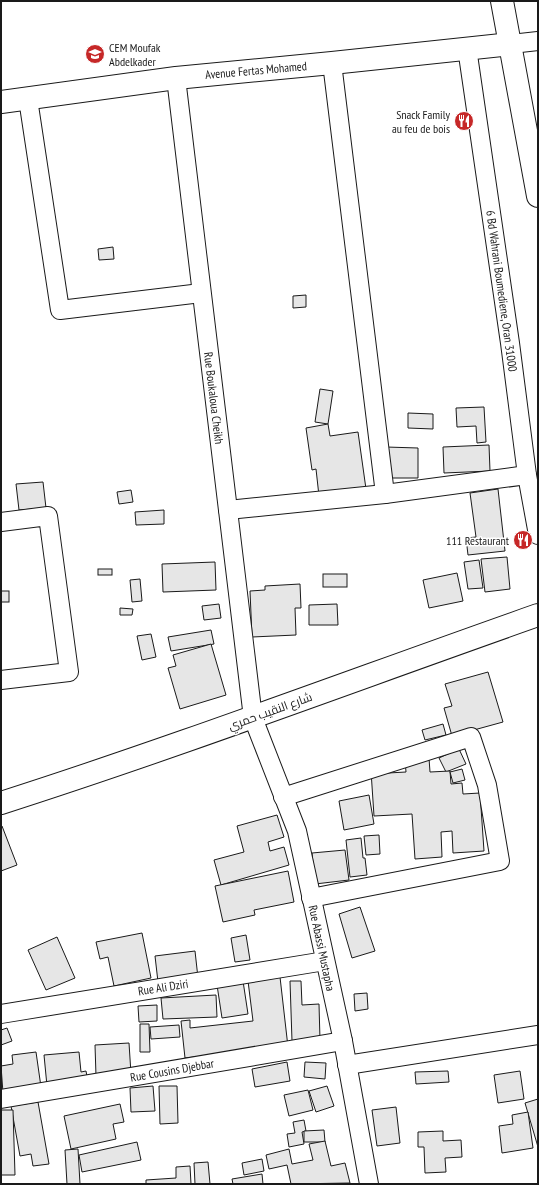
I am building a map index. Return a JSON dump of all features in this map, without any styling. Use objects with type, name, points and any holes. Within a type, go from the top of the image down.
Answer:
[{"type":"main road","points":[[502,1],[538,196]]},
{"type":"main road","name":"Avenue Fertas Mohamed","points":[[1,102],[176,78],[511,44]]},
{"type":"main road","name":"شارع النقيب حمري","points":[[1,803],[254,718],[538,615]]},
{"type":"street","points":[[511,44],[538,41]]},
{"type":"street","name":"6 Bd Wahrani Boumediene, Oran 31000","points":[[467,48],[510,343],[526,475],[538,535]]},
{"type":"street","points":[[332,63],[385,494]]},
{"type":"street","name":"Rue Boukaloua Cheikh","points":[[176,78],[254,718]]},
{"type":"street","points":[[28,99],[60,310],[201,293]]},
{"type":"street","points":[[228,510],[385,494],[526,475]]},
{"type":"street","points":[[1,522],[48,516],[69,672],[1,680]]},
{"type":"street","name":"Rue Abassi Mustapha","points":[[254,718],[297,831],[347,1065],[370,1184]]},
{"type":"street","points":[[283,797],[471,737],[487,785],[500,861],[312,898]]},
{"type":"street","name":"Rue Ali Dziri","points":[[1,1014],[325,961]]},
{"type":"street","points":[[347,1065],[538,1035]]},
{"type":"street","name":"Rue Cousins Djebbar","points":[[1,1099],[342,1041]]},
{"type":"building","points":[[113,247],[114,259],[99,260],[98,249]]},
{"type":"building","points":[[306,295],[306,307],[293,308],[293,296]]},
{"type":"building","points":[[320,389],[333,391],[328,424],[315,422]]},
{"type":"building","points":[[484,407],[486,442],[477,443],[476,426],[457,427],[456,408]]},
{"type":"building","points":[[408,413],[433,414],[433,429],[408,428]]},
{"type":"building","points":[[328,424],[330,436],[358,432],[366,489],[319,496],[316,469],[312,470],[306,428]]},
{"type":"building","points":[[489,445],[490,471],[444,473],[443,447]]},
{"type":"building","points":[[386,447],[418,448],[418,478],[385,478]]},
{"type":"building","points":[[43,482],[46,508],[19,510],[16,484]]},
{"type":"building","points":[[498,489],[505,551],[468,555],[466,538],[476,537],[470,493]]},
{"type":"building","points":[[131,490],[133,502],[119,504],[117,492]]},
{"type":"building","points":[[164,510],[164,524],[136,525],[135,512]]},
{"type":"building","points":[[507,557],[510,589],[485,592],[481,559]]},
{"type":"building","points":[[479,560],[483,588],[468,589],[464,562]]},
{"type":"building","points":[[215,562],[216,590],[163,592],[162,564]]},
{"type":"building","points":[[98,569],[112,569],[112,575],[98,575]]},
{"type":"building","points":[[457,573],[463,601],[429,608],[423,580]]},
{"type":"building","points":[[323,574],[347,574],[347,587],[323,587]]},
{"type":"building","points":[[140,579],[142,601],[132,602],[130,580]]},
{"type":"building","points":[[300,584],[301,608],[295,608],[296,635],[252,637],[250,591],[265,590],[265,586]]},
{"type":"building","points":[[1,591],[9,591],[9,602],[1,602]]},
{"type":"building","points":[[219,604],[221,618],[204,620],[202,606]]},
{"type":"building","points":[[337,604],[338,625],[309,625],[309,605]]},
{"type":"building","points":[[120,608],[133,609],[132,615],[120,615]]},
{"type":"building","points":[[211,630],[214,644],[171,651],[168,637]]},
{"type":"building","points":[[151,634],[156,657],[142,660],[137,636]]},
{"type":"building","points":[[211,644],[226,695],[180,709],[168,668],[176,666],[173,655]]},
{"type":"building","points":[[488,672],[503,722],[452,736],[444,708],[452,706],[445,684]]},
{"type":"building","points":[[443,724],[446,735],[425,740],[422,730]]},
{"type":"building","points":[[459,749],[466,764],[446,772],[439,758]]},
{"type":"building","points":[[429,758],[430,772],[450,771],[451,784],[462,783],[463,794],[480,793],[484,851],[453,853],[452,831],[441,832],[442,857],[415,859],[412,814],[374,816],[371,771],[387,769],[388,773],[406,772],[405,760]]},
{"type":"building","points":[[462,769],[465,780],[453,783],[450,772]]},
{"type":"building","points":[[369,795],[374,824],[344,830],[339,801]]},
{"type":"building","points":[[277,815],[284,837],[268,842],[270,851],[284,847],[289,865],[221,885],[214,860],[244,852],[237,826]]},
{"type":"building","points":[[2,826],[17,865],[1,871],[1,827]]},
{"type":"building","points":[[379,835],[380,854],[366,855],[364,836]]},
{"type":"building","points":[[361,838],[363,858],[365,858],[367,875],[350,877],[346,840]]},
{"type":"building","points":[[345,850],[349,880],[315,884],[312,853]]},
{"type":"building","points":[[288,871],[294,902],[254,910],[255,915],[223,922],[215,886]]},
{"type":"building","points":[[360,907],[375,951],[352,958],[339,914]]},
{"type":"building","points":[[142,933],[151,978],[114,986],[108,957],[100,959],[96,942]]},
{"type":"building","points":[[246,935],[250,960],[235,962],[231,938]]},
{"type":"building","points":[[57,937],[75,978],[46,990],[28,950]]},
{"type":"building","points":[[195,951],[198,978],[158,982],[155,956]]},
{"type":"building","points":[[280,977],[288,1047],[185,1058],[181,1021],[190,1020],[190,1028],[253,1021],[248,981]]},
{"type":"building","points":[[243,981],[248,1014],[222,1018],[217,985]]},
{"type":"building","points":[[290,981],[301,981],[302,1005],[319,1004],[320,1040],[292,1041]]},
{"type":"building","points":[[367,993],[368,1009],[355,1011],[354,994]]},
{"type":"building","points":[[216,995],[217,1017],[163,1019],[161,998]]},
{"type":"building","points":[[157,1005],[157,1021],[139,1022],[138,1006]]},
{"type":"building","points":[[140,1024],[149,1024],[150,1052],[140,1052]]},
{"type":"building","points":[[179,1025],[180,1037],[151,1039],[150,1027]]},
{"type":"building","points":[[7,1028],[12,1041],[1,1045],[1,1030]]},
{"type":"building","points":[[129,1043],[131,1074],[96,1076],[95,1045]]},
{"type":"building","points":[[36,1052],[41,1087],[3,1093],[1,1066],[13,1064],[12,1055]]},
{"type":"building","points":[[79,1052],[81,1072],[86,1071],[88,1082],[47,1086],[44,1055]]},
{"type":"building","points":[[287,1062],[290,1081],[255,1087],[252,1069]]},
{"type":"building","points":[[305,1062],[326,1063],[325,1079],[304,1077]]},
{"type":"building","points":[[448,1071],[449,1082],[416,1084],[415,1072]]},
{"type":"building","points":[[520,1071],[524,1099],[498,1103],[494,1075]]},
{"type":"building","points":[[153,1086],[155,1111],[131,1112],[130,1088]]},
{"type":"building","points":[[159,1086],[177,1086],[178,1123],[160,1124]]},
{"type":"building","points":[[327,1086],[334,1106],[316,1112],[309,1091]]},
{"type":"building","points":[[308,1090],[313,1110],[289,1116],[284,1095]]},
{"type":"building","points":[[538,1099],[538,1147],[525,1103]]},
{"type":"building","points":[[38,1102],[49,1164],[33,1166],[31,1154],[20,1156],[11,1106]]},
{"type":"building","points":[[120,1104],[124,1122],[113,1124],[116,1139],[71,1149],[64,1116]]},
{"type":"building","points":[[396,1107],[400,1143],[377,1146],[372,1110]]},
{"type":"building","points":[[1,1110],[13,1110],[15,1175],[1,1175]]},
{"type":"building","points":[[528,1112],[533,1148],[502,1153],[499,1126],[513,1124],[512,1115]]},
{"type":"building","points":[[304,1120],[306,1131],[302,1132],[304,1144],[289,1147],[287,1134],[295,1133],[293,1122]]},
{"type":"building","points":[[324,1130],[325,1142],[304,1142],[304,1131]]},
{"type":"building","points":[[443,1131],[443,1141],[461,1140],[462,1157],[445,1158],[446,1172],[425,1173],[424,1147],[418,1147],[418,1132]]},
{"type":"building","points":[[325,1141],[331,1166],[345,1163],[350,1183],[291,1184],[287,1165],[269,1169],[266,1155],[289,1149],[292,1164],[313,1160],[309,1144]]},
{"type":"building","points":[[137,1142],[141,1160],[82,1172],[79,1155]]},
{"type":"building","points":[[78,1149],[80,1184],[67,1184],[65,1150]]},
{"type":"building","points":[[262,1159],[264,1171],[244,1175],[242,1163]]},
{"type":"building","points":[[208,1162],[210,1184],[195,1184],[194,1163]]},
{"type":"building","points":[[190,1166],[191,1184],[146,1184],[146,1180],[176,1178],[176,1167]]},
{"type":"building","points":[[262,1174],[263,1184],[233,1184],[232,1179]]},
{"type":"place","name":"CEM Moufak Abdelkader","points":[[95,54]]},
{"type":"place","name":"Snack Family au feu de bois","points":[[464,121]]},
{"type":"place","name":"111 Restaurant","points":[[523,540]]}]
